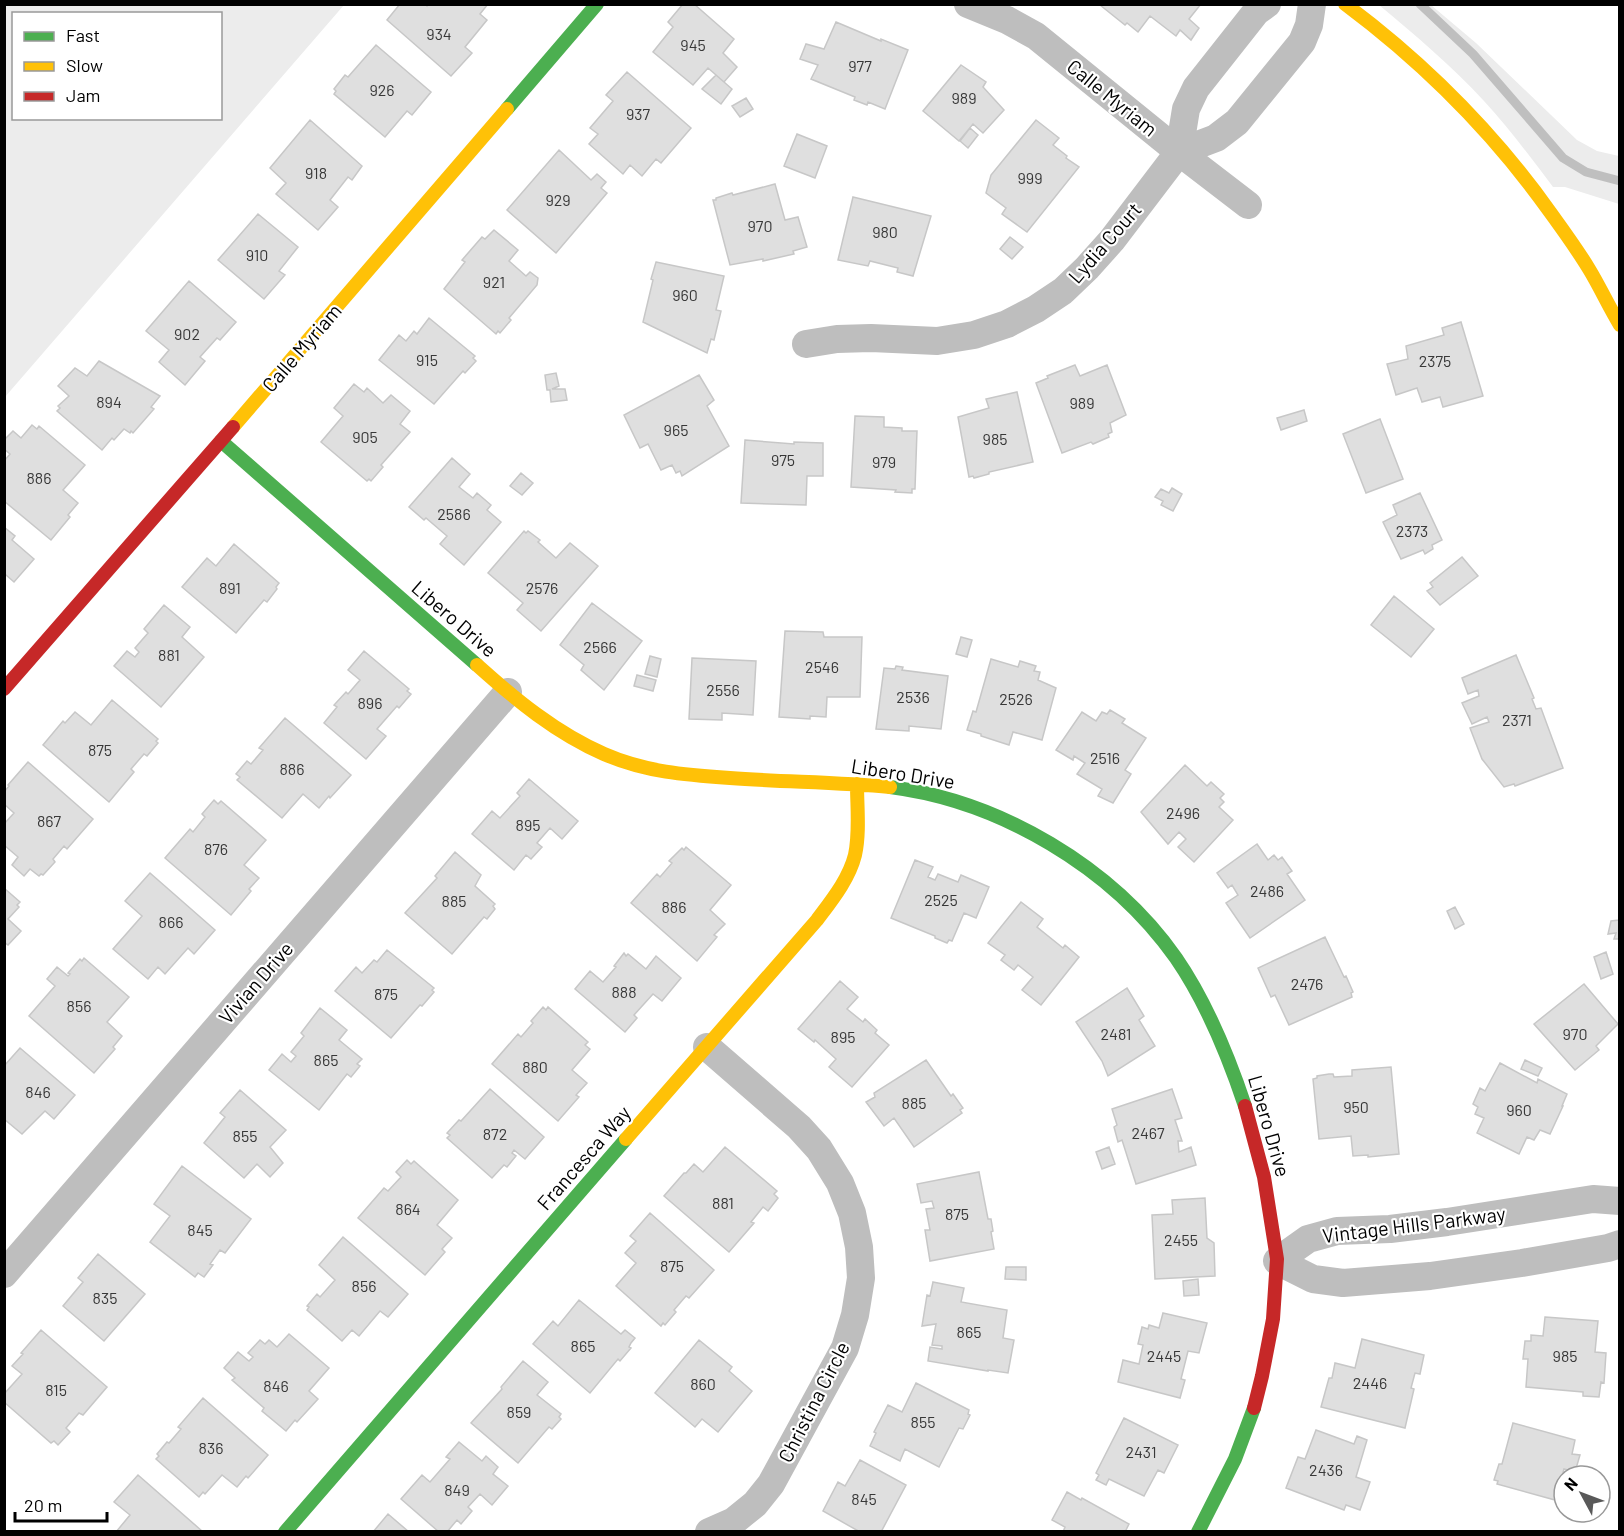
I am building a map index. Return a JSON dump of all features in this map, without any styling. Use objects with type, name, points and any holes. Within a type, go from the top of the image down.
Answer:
[{"type":"street","name":"Calle Myriam","points":[[4,689],[597,4]]},
{"type":"street","name":"Calle Myriam","points":[[968,4],[1007,20],[1036,36],[1248,205]]},
{"type":"street","name":"Lydia Court","points":[[806,344],[837,339],[871,338],[937,341],[974,335],[1007,324],[1036,309],[1063,291],[1112,240],[1179,152],[1186,109],[1196,88],[1256,12],[1267,4]]},
{"type":"street","points":[[1179,152],[1216,138],[1237,122],[1302,42],[1310,26],[1312,4]]},
{"type":"street","points":[[1345,4],[1376,26],[1431,74],[1483,127],[1543,202],[1588,267],[1620,325]]},
{"type":"street","name":"Libero Drive","points":[[221,441],[508,692],[549,725],[584,746],[625,762],[663,772],[857,784],[908,790],[948,798],[1025,828],[1065,852],[1104,882],[1139,914],[1174,955],[1199,996],[1219,1036],[1242,1094],[1258,1150],[1270,1206],[1277,1261],[1275,1300],[1258,1394],[1244,1437],[1225,1482],[1198,1532]]},
{"type":"street","name":"Vivian Drive","points":[[4,1274],[508,692]]},
{"type":"street","name":"Francesca Way","points":[[285,1532],[817,920],[839,891],[852,864],[857,840],[857,784]]},
{"type":"street","name":"Christina Circle","points":[[707,1047],[799,1127],[819,1149],[840,1183],[852,1213],[859,1247],[861,1278],[855,1314],[845,1348],[771,1484],[754,1504],[734,1521],[709,1532]]},
{"type":"street","name":"Vintage Hills Parkway","points":[[1277,1261],[1308,1239],[1337,1231],[1447,1222],[1593,1199],[1620,1201]]},
{"type":"street","points":[[1277,1261],[1313,1278],[1343,1283],[1430,1276],[1522,1263],[1620,1244]]},
{"type":"shaded area","points":[[4,5],[344,5],[5,397]]},
{"type":"shaded area","points":[[1379,5],[1431,5],[1476,43],[1577,140],[1597,151],[1619,156],[1619,204],[1565,187],[1553,187],[1511,132],[1472,88]]},
{"type":"building","points":[[400,4],[425,4],[427,6],[428,4],[488,4],[480,14],[487,20],[465,47],[472,53],[451,76],[387,20]]},
{"type":"building","points":[[683,4],[694,4],[734,39],[723,53],[737,67],[724,82],[708,68],[693,85],[653,52],[673,27],[668,22]]},
{"type":"building","points":[[1101,4],[1201,4],[1189,19],[1199,28],[1191,40],[1180,30],[1176,36],[1150,16],[1138,32],[1127,23],[1125,25]]},
{"type":"building","points":[[836,22],[908,50],[885,109],[868,102],[867,105],[854,100],[855,97],[811,79],[818,65],[800,59],[806,44],[824,49]]},
{"type":"building","points":[[376,45],[431,92],[412,115],[407,111],[385,137],[334,94],[336,91],[334,89],[345,75],[348,77]]},
{"type":"building","points":[[961,65],[986,82],[983,87],[1004,110],[983,133],[973,124],[959,141],[923,111]]},
{"type":"building","points":[[627,72],[691,128],[661,163],[656,159],[642,176],[630,165],[623,174],[589,144],[598,134],[590,128],[613,101],[606,95]]},
{"type":"building","points":[[716,75],[732,89],[721,104],[702,89]]},
{"type":"building","points":[[746,98],[753,109],[740,117],[732,106]]},
{"type":"building","points":[[310,120],[362,166],[352,180],[348,177],[330,200],[338,207],[318,230],[276,194],[286,183],[270,168]]},
{"type":"building","points":[[1036,120],[1059,138],[1053,145],[1079,167],[1027,232],[1002,214],[1006,208],[986,193],[991,175]]},
{"type":"building","points":[[970,128],[978,135],[968,148],[960,141]]},
{"type":"building","points":[[797,134],[827,146],[815,178],[784,166]]},
{"type":"building","points":[[559,150],[591,180],[597,174],[606,182],[601,188],[607,193],[556,253],[507,210]]},
{"type":"building","points":[[775,184],[785,220],[798,217],[807,247],[793,251],[794,254],[730,265],[713,200],[732,193],[733,195]]},
{"type":"building","points":[[853,197],[931,216],[913,276],[897,272],[898,268],[870,261],[868,266],[838,260]]},
{"type":"building","points":[[258,214],[298,247],[279,271],[285,275],[264,299],[218,260]]},
{"type":"building","points":[[494,230],[518,250],[509,261],[526,276],[530,272],[538,278],[537,285],[509,318],[511,320],[500,333],[498,331],[496,334],[444,289],[465,262],[462,260],[482,237],[485,239]]},
{"type":"building","points":[[1010,237],[1023,247],[1012,259],[1000,249]]},
{"type":"building","points":[[656,262],[724,276],[716,310],[721,311],[714,340],[711,339],[707,353],[643,322]]},
{"type":"building","points":[[189,281],[236,322],[200,357],[205,361],[185,385],[159,362],[169,350],[146,331]]},
{"type":"building","points":[[429,318],[475,356],[473,358],[476,361],[465,373],[463,371],[434,404],[379,360],[399,335],[406,341],[414,331],[417,334]]},
{"type":"building","points":[[1461,322],[1483,396],[1443,407],[1440,397],[1422,402],[1417,388],[1396,395],[1387,364],[1408,359],[1406,346],[1444,335],[1442,328]]},
{"type":"building","points":[[99,361],[160,396],[151,407],[154,409],[133,433],[124,429],[102,450],[57,411],[60,408],[58,406],[69,396],[58,386],[75,368],[87,376]]},
{"type":"building","points":[[1075,365],[1080,376],[1107,365],[1126,415],[1110,423],[1112,432],[1108,434],[1109,437],[1062,453],[1036,383]]},
{"type":"building","points":[[556,373],[559,386],[552,389],[565,389],[567,400],[551,402],[545,375]]},
{"type":"building","points":[[699,375],[714,400],[707,406],[729,446],[682,476],[680,471],[676,473],[672,465],[661,470],[648,444],[640,448],[624,415]]},
{"type":"building","points":[[354,384],[364,392],[367,388],[383,403],[391,395],[410,411],[400,424],[410,432],[381,465],[383,467],[371,481],[369,479],[367,481],[321,442],[343,416],[334,408]]},
{"type":"building","points":[[1017,392],[1033,462],[989,472],[989,474],[974,478],[969,477],[958,417],[989,408],[986,399]]},
{"type":"building","points":[[1304,410],[1307,421],[1281,430],[1277,418]]},
{"type":"building","points":[[855,416],[884,417],[884,427],[902,428],[902,431],[917,431],[915,489],[912,489],[912,493],[851,487]]},
{"type":"building","points":[[1380,419],[1403,479],[1366,493],[1343,434]]},
{"type":"building","points":[[32,425],[37,429],[39,426],[85,465],[63,490],[78,503],[51,540],[4,501],[4,461],[10,454],[4,449],[4,440],[13,431],[21,438]]},
{"type":"building","points":[[745,440],[794,444],[794,442],[823,443],[823,476],[807,476],[806,505],[741,503]]},
{"type":"building","points":[[452,458],[470,474],[459,487],[473,498],[477,493],[491,505],[487,510],[501,522],[464,565],[440,544],[447,536],[409,507]]},
{"type":"building","points":[[521,473],[533,483],[522,495],[510,486]]},
{"type":"building","points":[[1172,488],[1182,494],[1173,511],[1161,505],[1163,501],[1155,497],[1161,489],[1169,493]]},
{"type":"building","points":[[1420,493],[1442,540],[1432,545],[1433,549],[1425,554],[1423,550],[1401,559],[1383,522],[1397,515],[1393,505]]},
{"type":"building","points":[[4,527],[15,536],[12,540],[34,559],[14,582],[6,575],[4,577]]},
{"type":"building","points":[[524,531],[526,533],[528,531],[540,540],[538,542],[556,558],[570,543],[598,566],[541,631],[517,610],[523,603],[488,573]]},
{"type":"building","points":[[234,544],[279,583],[267,602],[264,600],[236,633],[182,587],[207,558],[216,566]]},
{"type":"building","points":[[1462,557],[1478,576],[1440,605],[1427,591],[1433,587],[1430,583]]},
{"type":"building","points":[[1394,596],[1434,629],[1411,657],[1371,625]]},
{"type":"building","points":[[592,603],[642,641],[604,690],[581,670],[584,665],[560,645]]},
{"type":"building","points":[[164,605],[190,627],[182,637],[204,657],[161,707],[114,666],[127,651],[135,657],[139,652],[135,648],[148,633],[144,629]]},
{"type":"building","points":[[785,631],[823,632],[824,637],[862,637],[860,697],[827,697],[826,717],[810,716],[810,719],[779,717]]},
{"type":"building","points":[[961,637],[972,640],[967,657],[956,654]]},
{"type":"building","points":[[364,651],[409,689],[407,691],[411,694],[377,729],[386,736],[366,759],[324,723],[337,707],[334,705],[360,680],[348,670]]},
{"type":"building","points":[[1516,655],[1534,698],[1532,699],[1536,709],[1541,708],[1563,768],[1515,786],[1514,784],[1504,787],[1482,759],[1470,728],[1489,722],[1487,717],[1472,724],[1462,703],[1479,696],[1478,690],[1468,694],[1462,678]]},
{"type":"building","points":[[650,656],[661,659],[657,677],[645,674]]},
{"type":"building","points":[[692,658],[756,661],[753,715],[722,713],[722,720],[689,719]]},
{"type":"building","points":[[991,659],[1018,667],[1020,661],[1036,666],[1034,671],[1040,672],[1038,680],[1056,688],[1042,740],[1013,732],[1009,745],[967,730],[973,711],[976,712]]},
{"type":"building","points":[[896,666],[903,667],[902,670],[948,676],[941,729],[909,726],[909,731],[876,729],[884,668],[895,669]]},
{"type":"building","points":[[637,675],[656,680],[653,691],[634,686]]},
{"type":"building","points":[[112,700],[158,739],[156,741],[158,743],[131,769],[134,772],[109,802],[43,745],[63,721],[65,723],[75,712],[91,725]]},
{"type":"building","points":[[1110,710],[1125,719],[1122,723],[1146,738],[1125,770],[1131,774],[1113,803],[1098,796],[1102,789],[1077,774],[1085,763],[1074,756],[1073,760],[1056,750],[1082,712],[1096,721],[1102,712],[1107,714]]},
{"type":"building","points":[[285,718],[351,775],[319,808],[303,794],[282,818],[237,780],[240,777],[236,774],[247,761],[251,764],[263,750],[259,748]]},
{"type":"building","points":[[28,762],[93,819],[67,849],[64,846],[53,859],[55,862],[43,875],[39,876],[30,869],[24,876],[12,865],[18,857],[4,845],[4,824],[14,813],[4,804],[4,792]]},
{"type":"building","points":[[1185,765],[1207,786],[1211,782],[1224,794],[1220,798],[1224,802],[1219,807],[1233,820],[1194,862],[1178,847],[1186,839],[1179,832],[1168,844],[1141,812]]},
{"type":"building","points":[[529,779],[578,821],[562,839],[550,828],[537,843],[542,847],[531,859],[526,855],[514,870],[472,834],[492,811],[500,818],[520,796],[517,793]]},
{"type":"building","points":[[214,800],[218,804],[221,801],[266,840],[244,865],[259,878],[231,915],[165,858],[190,829],[193,832],[205,817],[202,814]]},
{"type":"building","points":[[1257,844],[1268,860],[1274,855],[1278,860],[1282,857],[1292,871],[1287,874],[1305,900],[1250,938],[1226,903],[1238,895],[1232,885],[1228,888],[1217,873]]},
{"type":"building","points":[[686,847],[731,885],[710,910],[725,924],[714,935],[717,937],[697,961],[631,903],[657,874],[660,877],[672,863],[669,861]]},
{"type":"building","points":[[455,852],[481,875],[475,886],[495,904],[493,906],[495,909],[487,919],[484,917],[452,954],[405,913],[437,878],[435,876]]},
{"type":"building","points":[[915,860],[933,867],[928,877],[935,880],[938,874],[958,882],[961,875],[989,887],[976,918],[964,913],[952,941],[949,940],[947,943],[891,918]]},
{"type":"building","points":[[150,873],[215,930],[194,954],[188,948],[165,974],[158,967],[148,979],[113,949],[142,916],[125,901]]},
{"type":"building","points":[[4,888],[20,902],[17,905],[19,907],[8,919],[21,931],[8,945],[4,942]]},
{"type":"building","points":[[1021,902],[1043,919],[1037,927],[1063,948],[1065,945],[1079,957],[1041,1005],[1022,990],[1033,977],[1018,965],[1014,970],[1001,960],[1005,955],[988,943]]},
{"type":"building","points":[[1455,907],[1464,924],[1455,929],[1447,911]]},
{"type":"building","points":[[1620,917],[1620,939],[1614,939],[1616,933],[1608,934],[1611,921],[1619,920]]},
{"type":"building","points":[[1325,937],[1344,977],[1346,976],[1353,992],[1352,997],[1289,1025],[1275,995],[1271,997],[1258,968]]},
{"type":"building","points":[[387,950],[434,988],[432,990],[434,992],[422,1006],[420,1005],[391,1038],[335,991],[356,967],[362,973],[374,960],[377,962]]},
{"type":"building","points":[[1606,952],[1613,974],[1601,979],[1594,957]]},
{"type":"building","points":[[624,953],[646,969],[656,956],[681,978],[662,1001],[653,994],[634,1015],[637,1018],[625,1032],[575,989],[590,971],[603,982]]},
{"type":"building","points":[[84,958],[129,997],[107,1022],[122,1036],[113,1047],[115,1049],[94,1073],[29,1016],[55,986],[47,979],[57,967],[68,976],[80,959],[82,961]]},
{"type":"building","points":[[840,981],[858,997],[847,1009],[863,1022],[865,1019],[877,1030],[875,1033],[889,1045],[852,1087],[829,1067],[836,1059],[815,1040],[814,1042],[798,1029]]},
{"type":"building","points":[[1584,984],[1618,1024],[1596,1046],[1599,1050],[1575,1070],[1534,1024]]},
{"type":"building","points":[[1127,988],[1144,1016],[1139,1020],[1155,1046],[1108,1076],[1102,1061],[1076,1022]]},
{"type":"building","points":[[543,1007],[546,1010],[548,1007],[588,1042],[585,1045],[590,1049],[572,1070],[587,1083],[576,1095],[579,1097],[558,1121],[492,1064],[518,1034],[521,1037]]},
{"type":"building","points":[[320,1008],[347,1030],[339,1040],[362,1059],[357,1064],[360,1066],[351,1077],[347,1074],[319,1110],[269,1070],[282,1054],[291,1062],[296,1056],[291,1052],[304,1036],[301,1033]]},
{"type":"building","points":[[20,1048],[75,1095],[54,1119],[45,1111],[22,1134],[4,1119],[4,1066]]},
{"type":"building","points":[[926,1060],[951,1096],[953,1094],[963,1108],[960,1110],[962,1113],[914,1147],[894,1118],[884,1126],[866,1102],[875,1097],[874,1093]]},
{"type":"building","points":[[1525,1060],[1542,1068],[1538,1076],[1521,1069]]},
{"type":"building","points":[[1500,1063],[1537,1083],[1538,1079],[1567,1094],[1550,1134],[1540,1130],[1534,1140],[1527,1137],[1519,1154],[1477,1133],[1484,1118],[1475,1114],[1478,1107],[1473,1104],[1480,1088],[1485,1091]]},
{"type":"building","points":[[1391,1067],[1399,1154],[1353,1156],[1351,1136],[1319,1139],[1313,1079],[1329,1074],[1333,1074],[1334,1077],[1352,1076],[1352,1070]]},
{"type":"building","points":[[490,1089],[544,1137],[525,1159],[514,1150],[512,1153],[516,1156],[507,1167],[504,1165],[492,1178],[447,1138],[450,1135],[447,1133]]},
{"type":"building","points":[[1172,1089],[1182,1118],[1175,1120],[1182,1141],[1178,1141],[1179,1152],[1191,1147],[1196,1165],[1136,1184],[1122,1140],[1118,1142],[1114,1127],[1117,1125],[1112,1109]]},
{"type":"building","points":[[240,1090],[286,1130],[270,1147],[283,1163],[270,1177],[257,1164],[244,1178],[204,1143],[225,1117],[220,1113]]},
{"type":"building","points":[[725,1147],[777,1191],[774,1194],[778,1198],[768,1211],[763,1207],[751,1222],[754,1223],[729,1252],[664,1196],[694,1164],[703,1172]]},
{"type":"building","points":[[1109,1147],[1115,1164],[1102,1169],[1096,1152]]},
{"type":"building","points":[[407,1160],[411,1164],[414,1161],[458,1200],[437,1225],[452,1238],[442,1249],[445,1252],[425,1275],[358,1218],[384,1188],[388,1191],[401,1177],[396,1172]]},
{"type":"building","points":[[182,1166],[251,1219],[225,1253],[220,1250],[204,1277],[198,1273],[195,1277],[150,1242],[170,1216],[154,1204]]},
{"type":"building","points":[[979,1172],[988,1219],[991,1219],[994,1249],[930,1261],[925,1230],[930,1230],[926,1209],[934,1208],[932,1201],[921,1203],[917,1184]]},
{"type":"building","points":[[1205,1198],[1207,1238],[1214,1243],[1215,1276],[1155,1279],[1152,1215],[1173,1214],[1172,1200]]},
{"type":"building","points":[[650,1213],[714,1270],[689,1298],[686,1296],[674,1310],[676,1312],[665,1325],[663,1323],[661,1326],[616,1286],[636,1263],[625,1253],[636,1241],[630,1236]]},
{"type":"building","points":[[343,1237],[408,1294],[388,1317],[380,1311],[359,1336],[352,1330],[342,1341],[307,1310],[309,1307],[307,1306],[317,1294],[320,1297],[335,1280],[319,1265]]},
{"type":"building","points":[[98,1254],[145,1294],[104,1341],[63,1306],[83,1282],[78,1278]]},
{"type":"building","points":[[1006,1267],[1026,1267],[1026,1280],[1005,1279]]},
{"type":"building","points":[[1198,1279],[1199,1295],[1184,1296],[1183,1281]]},
{"type":"building","points":[[933,1282],[964,1288],[961,1302],[1007,1310],[1003,1338],[1014,1340],[1008,1373],[928,1361],[930,1347],[942,1349],[942,1346],[932,1345],[936,1324],[922,1326],[927,1295],[930,1296]]},
{"type":"building","points":[[579,1300],[621,1334],[625,1330],[635,1338],[629,1347],[631,1348],[620,1361],[618,1359],[590,1393],[533,1344],[553,1321],[558,1326]]},
{"type":"building","points":[[1163,1313],[1207,1323],[1199,1353],[1188,1351],[1181,1379],[1185,1380],[1180,1398],[1118,1382],[1123,1360],[1139,1364],[1143,1345],[1138,1344],[1142,1327],[1148,1329],[1149,1325],[1159,1328]]},
{"type":"building","points":[[1545,1317],[1598,1321],[1595,1352],[1606,1353],[1604,1383],[1601,1382],[1599,1397],[1583,1396],[1583,1392],[1526,1387],[1528,1359],[1523,1359],[1525,1341],[1531,1341],[1531,1335],[1543,1336]]},
{"type":"building","points":[[41,1330],[107,1387],[83,1415],[79,1413],[66,1428],[70,1432],[58,1445],[54,1441],[51,1443],[4,1402],[4,1394],[22,1374],[12,1366]]},
{"type":"building","points":[[289,1334],[329,1368],[309,1391],[318,1399],[286,1431],[262,1411],[264,1408],[232,1380],[235,1378],[224,1368],[238,1352],[249,1361],[253,1357],[248,1353],[260,1340],[265,1344],[269,1340],[277,1347]]},
{"type":"building","points":[[1362,1339],[1424,1355],[1420,1374],[1415,1373],[1411,1388],[1414,1389],[1405,1428],[1321,1407],[1335,1363],[1355,1368]]},
{"type":"building","points":[[699,1340],[732,1367],[729,1371],[752,1391],[718,1432],[702,1419],[695,1427],[655,1393]]},
{"type":"building","points":[[523,1361],[548,1382],[537,1395],[561,1414],[559,1417],[561,1419],[552,1429],[549,1427],[518,1463],[471,1423],[502,1389],[501,1387]]},
{"type":"building","points":[[916,1383],[969,1410],[970,1415],[963,1429],[959,1428],[939,1467],[905,1449],[900,1461],[870,1446],[876,1433],[874,1432],[888,1405],[902,1412]]},
{"type":"building","points":[[203,1398],[268,1455],[237,1487],[222,1475],[205,1494],[203,1492],[199,1497],[156,1459],[159,1456],[157,1454],[181,1429],[178,1427]]},
{"type":"building","points":[[1124,1418],[1178,1445],[1164,1473],[1158,1470],[1144,1496],[1109,1479],[1106,1485],[1096,1480],[1099,1475],[1096,1473]]},
{"type":"building","points":[[1513,1423],[1575,1440],[1572,1454],[1580,1455],[1577,1464],[1552,1464],[1552,1499],[1497,1484],[1498,1481],[1494,1480],[1499,1464],[1502,1464]]},
{"type":"building","points":[[1316,1430],[1354,1444],[1357,1436],[1367,1440],[1356,1477],[1370,1482],[1360,1510],[1346,1505],[1344,1510],[1286,1488],[1298,1457],[1305,1459]]},
{"type":"building","points":[[459,1442],[482,1461],[486,1456],[498,1467],[493,1474],[508,1486],[492,1505],[480,1494],[468,1507],[472,1511],[461,1524],[457,1520],[447,1532],[439,1532],[401,1499],[422,1475],[430,1482],[450,1459],[446,1457]]},
{"type":"building","points":[[860,1460],[906,1485],[881,1532],[860,1532],[823,1511],[838,1482],[845,1486]]},
{"type":"building","points":[[138,1475],[202,1532],[116,1532],[130,1515],[114,1502]]},
{"type":"building","points":[[1067,1492],[1129,1524],[1125,1532],[1063,1532],[1065,1527],[1052,1520]]},
{"type":"building","points":[[388,1514],[409,1532],[373,1532]]},
{"type":"waterway","points":[[1420,4],[1473,54],[1563,158],[1586,172],[1620,181]]},
{"type":"traffic: fast","points":[[507,109],[597,4]]},
{"type":"traffic: fast","points":[[221,441],[477,665]]},
{"type":"traffic: fast","points":[[890,787],[931,795],[972,807],[1012,823],[1050,844],[1086,868],[1120,895],[1150,925],[1187,975],[1216,1030],[1245,1106]]},
{"type":"traffic: fast","points":[[285,1532],[626,1139]]},
{"type":"traffic: fast","points":[[1198,1532],[1235,1459],[1254,1408]]},
{"type":"traffic: slow","points":[[1345,4],[1430,75],[1505,154],[1575,247],[1620,325]]},
{"type":"traffic: slow","points":[[233,427],[507,109]]},
{"type":"traffic: slow","points":[[477,665],[553,726],[586,746],[635,765],[698,776],[890,787]]},
{"type":"traffic: slow","points":[[626,1139],[817,920],[839,889],[849,872],[857,846],[857,784]]},
{"type":"traffic: jam","points":[[4,689],[233,427]]},
{"type":"traffic: jam","points":[[1245,1106],[1264,1177],[1277,1259],[1273,1319],[1254,1408]]}]
